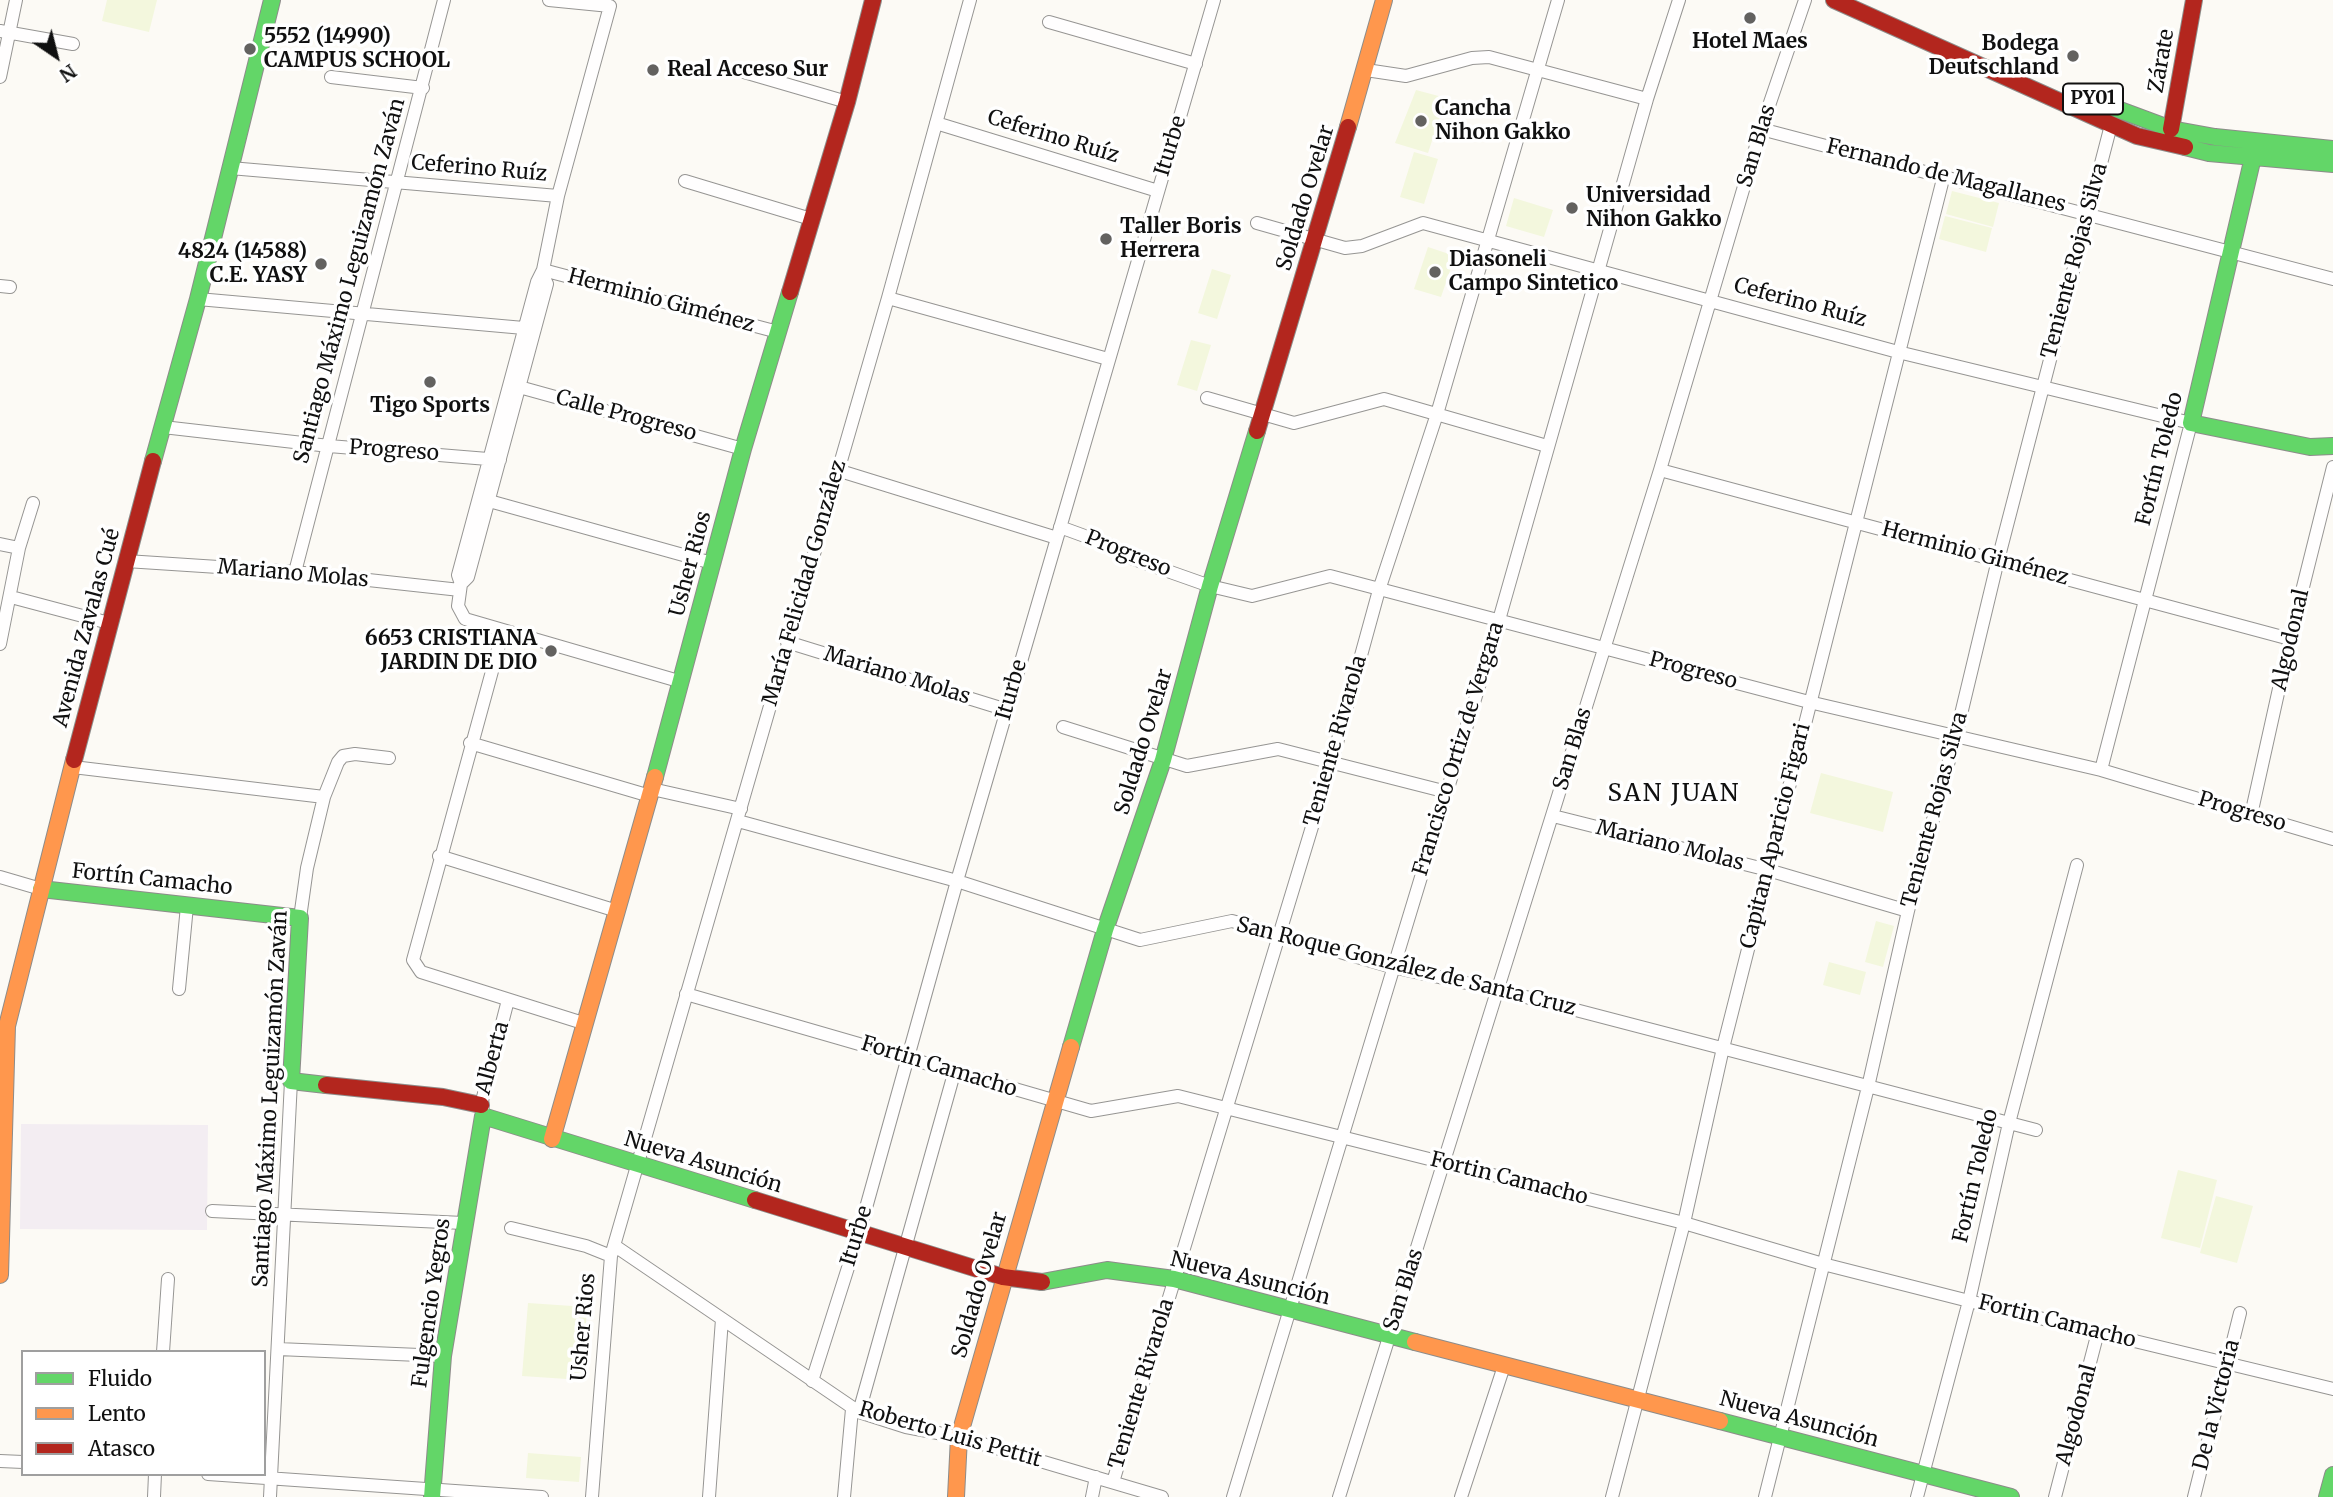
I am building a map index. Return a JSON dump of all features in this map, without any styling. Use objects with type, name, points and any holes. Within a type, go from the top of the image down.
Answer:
[{"type":"main road","name":"Avenida Zavalas Cué","points":[[0,1275],[3,1026],[198,299],[272,0]]},
{"type":"main road","name":"Usher Rios","points":[[552,1139],[583,1023],[651,793],[743,449],[847,102],[873,0]]},
{"type":"main road","name":"Soldado Ovelar","points":[[956,1497],[959,1437],[1003,1277],[1105,930],[1163,760],[1210,586],[1316,240],[1384,0]]},
{"type":"main road","name":"PY01","points":[[1834,0],[2111,125],[2179,147],[2333,164]]},
{"type":"main road","name":"PY01","points":[[1866,0],[2118,111],[2171,129],[2215,137],[2333,149]]},
{"type":"main road","name":"Zárate","points":[[2171,129],[2194,0]]},
{"type":"main road","name":"Fortín Toledo","points":[[2191,423],[2253,157]]},
{"type":"main road","name":"Ceferino Ruíz","points":[[2191,423],[2310,447]]},
{"type":"main road","points":[[2310,447],[2333,446]]},
{"type":"main road","name":"Fortín Camacho","points":[[41,889],[300,918]]},
{"type":"main road","name":"Santiago Máximo Leguizamón Zaván","points":[[291,1081],[300,918]]},
{"type":"main road","name":"Nueva Asunción","points":[[291,1081],[452,1098],[552,1139],[1003,1277],[1049,1283],[1107,1270],[1174,1279],[2011,1497]]},
{"type":"main road","name":"Fulgencio Yegros","points":[[433,1493],[443,1356],[482,1111]]},
{"type":"main road","points":[[2327,1497],[2333,1475]]},
{"type":"street","points":[[0,77],[5,32],[16,0]]},
{"type":"street","name":"Santiago Máximo Leguizamón Zaván","points":[[295,572],[444,0]]},
{"type":"street","points":[[550,0],[610,6],[558,196],[543,272],[547,284],[530,328],[484,499],[458,575],[461,587],[460,614],[465,619],[503,631],[682,681]]},
{"type":"street","name":"María Felicidad González","points":[[636,1164],[888,298],[970,0]]},
{"type":"street","name":"Iturbe","points":[[812,1381],[859,1233],[957,881],[1214,0]]},
{"type":"street","name":"Teniente Rivarola","points":[[1113,1482],[1332,761],[1380,590],[1437,414],[1558,0]]},
{"type":"street","name":"Francisco Ortiz de Vergara","points":[[1233,1497],[1499,620],[1647,99],[1679,0]]},
{"type":"street","name":"San Blas","points":[[1339,1497],[1446,1163],[1660,470],[1761,129],[1805,0]]},
{"type":"street","points":[[1049,22],[1196,64]]},
{"type":"street","points":[[5,32],[72,44]]},
{"type":"street","points":[[1366,70],[1406,76],[1472,58],[1489,57],[1647,99]]},
{"type":"street","points":[[737,71],[847,102]]},
{"type":"street","points":[[331,77],[422,88]]},
{"type":"street","name":"Ceferino Ruíz","points":[[936,123],[1158,191]]},
{"type":"street","name":"Teniente Rojas Silva","points":[[1765,1497],[1868,1087],[1908,911],[1956,735],[1998,560],[2111,125]]},
{"type":"street","name":"Fernando de Magallanes","points":[[1761,129],[2333,279]]},
{"type":"street","name":"Ceferino Ruíz","points":[[230,169],[558,196]]},
{"type":"street","name":"Capitan Aparicio Figari","points":[[1612,1497],[1684,1223],[1723,1048],[1944,175]]},
{"type":"street","points":[[685,181],[811,219]]},
{"type":"street","name":"Ceferino Ruíz","points":[[1257,223],[1345,248],[1362,246],[1423,223],[1898,352],[2191,423]]},
{"type":"street","name":"Herminio Giménez","points":[[543,272],[778,332]]},
{"type":"street","points":[[888,298],[1108,359]]},
{"type":"street","points":[[198,299],[530,328]]},
{"type":"street","name":"Calle Progreso","points":[[514,386],[743,449]]},
{"type":"street","points":[[1207,398],[1294,423],[1311,421],[1384,399],[1547,446]]},
{"type":"street","name":"Fortín Toledo","points":[[2101,770],[2191,423]]},
{"type":"street","name":"Progreso","points":[[163,427],[329,446],[494,459]]},
{"type":"street","name":"Ceferino Ruíz","points":[[2310,447],[2333,461]]},
{"type":"street","name":"Algodonal","points":[[2251,815],[2290,639],[2333,467]]},
{"type":"street","name":"Progreso","points":[[838,470],[1112,547],[1125,556],[1210,586],[1252,596],[1331,576],[1809,702],[2101,770],[2333,839]]},
{"type":"street","name":"Herminio Giménez","points":[[1660,470],[2290,639]]},
{"type":"street","points":[[484,499],[712,563]]},
{"type":"street","points":[[0,644],[19,548],[33,503]]},
{"type":"street","points":[[0,544],[19,548]]},
{"type":"street","name":"Mariano Molas","points":[[126,561],[295,572],[461,587]]},
{"type":"street","points":[[11,597],[109,623]]},
{"type":"street","points":[[503,631],[439,856],[413,960],[414,967],[421,972],[583,1023]]},
{"type":"street","name":"Mariano Molas","points":[[786,642],[1007,710]]},
{"type":"street","points":[[1062,727],[1187,766],[1278,749],[1447,792]]},
{"type":"street","name":"San Roque González de Santa Cruz","points":[[470,743],[739,815],[1140,940],[1232,921],[1392,967],[1499,990],[2036,1130]]},
{"type":"street","name":"Santiago Máximo Leguizamón Zaván","points":[[300,918],[307,868],[324,797],[343,756],[389,758]]},
{"type":"street","points":[[73,767],[324,797]]},
{"type":"street","name":"Mariano Molas","points":[[1553,816],[1768,870],[1908,911]]},
{"type":"street","points":[[439,856],[617,911]]},
{"type":"street","name":"Fortín Toledo","points":[[1917,1497],[1969,1301],[2009,1123],[2077,865]]},
{"type":"street","name":"Fortín Camacho","points":[[0,877],[41,889]]},
{"type":"street","points":[[179,989],[187,906]]},
{"type":"street","name":"Fortin Camacho","points":[[686,994],[1091,1111],[1178,1096],[1684,1223],[1823,1264],[2333,1389]]},
{"type":"street","name":"Alberta","points":[[482,1111],[508,1000]]},
{"type":"street","points":[[844,1497],[856,1410],[955,1070]]},
{"type":"street","name":"Santiago Máximo Leguizamón Zaván","points":[[270,1497],[291,1081]]},
{"type":"street","name":"Usher Rios","points":[[592,1497],[613,1251],[636,1164]]},
{"type":"street","points":[[212,1211],[463,1223]]},
{"type":"street","name":"Roberto Luis Pettit","points":[[511,1228],[613,1251],[722,1319],[856,1410],[906,1427],[959,1437],[1162,1497]]},
{"type":"street","points":[[163,1350],[168,1279]]},
{"type":"street","name":"De la Victoria","points":[[2194,1497],[2240,1313]]},
{"type":"street","points":[[709,1497],[722,1319]]},
{"type":"street","name":"Algodonal","points":[[2055,1497],[2098,1332]]},
{"type":"street","points":[[278,1349],[443,1356]]},
{"type":"street","points":[[1461,1497],[1504,1366]]},
{"type":"street","points":[[0,1461],[21,1462]]},
{"type":"street","points":[[154,1497],[155,1476]]},
{"type":"street","points":[[229,1476],[433,1493],[541,1497]]},
{"type":"street","name":"Teniente Rivarola","points":[[1092,1497],[1096,1477]]},
{"type":"shaded area","points":[[21,1124],[208,1125],[207,1230],[20,1229]]},
{"type":"green space","points":[[107,0],[157,0],[149,32],[102,21]]},
{"type":"green space","name":"Cancha Nihon Gakko","points":[[1416,90],[1446,98],[1428,153],[1395,143]]},
{"type":"green space","points":[[1414,152],[1438,159],[1424,204],[1400,197]]},
{"type":"green space","points":[[1952,191],[1999,203],[1993,227],[1946,214]]},
{"type":"green space","points":[[1514,198],[1553,210],[1544,237],[1506,226]]},
{"type":"green space","points":[[1945,216],[1992,228],[1986,252],[1939,239]]},
{"type":"green space","name":"Diasoneli Campo Sintetico","points":[[1428,247],[1455,256],[1441,297],[1414,289]]},
{"type":"green space","points":[[1212,269],[1231,275],[1217,319],[1198,313]]},
{"type":"green space","points":[[1191,340],[1211,345],[1197,391],[1177,385]]},
{"type":"green space","points":[[1821,773],[1893,792],[1883,832],[1810,813]]},
{"type":"green space","points":[[1876,921],[1894,926],[1883,967],[1865,962]]},
{"type":"green space","points":[[1829,962],[1866,972],[1860,995],[1823,985]]},
{"type":"green space","points":[[2178,1170],[2217,1180],[2200,1248],[2161,1238]]},
{"type":"green space","points":[[2216,1196],[2253,1206],[2237,1263],[2200,1253]]},
{"type":"green space","points":[[528,1303],[587,1307],[582,1380],[522,1376]]},
{"type":"green space","points":[[528,1453],[581,1457],[579,1482],[526,1478]]},
{"type":"traffic: fast","points":[[153,461],[198,299],[272,0]]},
{"type":"traffic: fast","points":[[2101,103],[2171,129],[2215,137],[2333,149]]},
{"type":"traffic: fast","points":[[2185,147],[2209,153],[2333,164]]},
{"type":"traffic: fast","points":[[2253,157],[2191,423],[2310,447],[2333,446]]},
{"type":"traffic: fast","points":[[655,777],[743,449],[790,292]]},
{"type":"traffic: fast","points":[[1071,1047],[1105,930],[1163,760],[1210,586],[1257,431]]},
{"type":"traffic: fast","points":[[41,889],[300,918],[291,1081],[326,1085]]},
{"type":"traffic: fast","points":[[432,1497],[443,1356],[483,1116],[755,1200]]},
{"type":"traffic: fast","points":[[1042,1282],[1107,1270],[1174,1279],[1415,1342]]},
{"type":"traffic: fast","points":[[1720,1421],[2011,1497]]},
{"type":"traffic: fast","points":[[2327,1497],[2333,1475]]},
{"type":"traffic: slow","points":[[1348,127],[1384,0]]},
{"type":"traffic: slow","points":[[0,1275],[7,1026],[74,760]]},
{"type":"traffic: slow","points":[[552,1139],[655,777]]},
{"type":"traffic: slow","points":[[956,1497],[959,1437],[1071,1047]]},
{"type":"traffic: slow","points":[[1415,1342],[1720,1421]]},
{"type":"traffic: jam","points":[[790,292],[847,102],[873,0]]},
{"type":"traffic: jam","points":[[1834,0],[2137,136],[2185,147]]},
{"type":"traffic: jam","points":[[2171,129],[2194,0]]},
{"type":"traffic: jam","points":[[1257,431],[1348,127]]},
{"type":"traffic: jam","points":[[74,760],[153,461]]},
{"type":"traffic: jam","points":[[326,1085],[443,1097],[481,1105]]},
{"type":"traffic: jam","points":[[755,1200],[1003,1277],[1042,1282]]},
{"type":"place","name":"Hotel Maes","points":[[1750,18]]},
{"type":"place","name":"5552 (14990) CAMPUS SCHOOL","points":[[250,49]]},
{"type":"place","name":"Bodega Deutschland","points":[[2073,56]]},
{"type":"place","name":"Real Acceso Sur","points":[[653,70]]},
{"type":"place","name":"Cancha Nihon Gakko","points":[[1421,121]]},
{"type":"place","name":"Universidad Nihon Gakko","points":[[1572,208]]},
{"type":"place","name":"Taller Boris Herrera","points":[[1106,239]]},
{"type":"place","name":"4824 (14588) C.E. YASY","points":[[321,264]]},
{"type":"place","name":"Diasoneli Campo Sintetico","points":[[1435,272]]},
{"type":"place","name":"Tigo Sports","points":[[430,382]]},
{"type":"place","name":"6653 CRISTIANA JARDIN DE DIO","points":[[551,651]]},
{"type":"district","name":"SAN JUAN","points":[[1674,794]]}]
